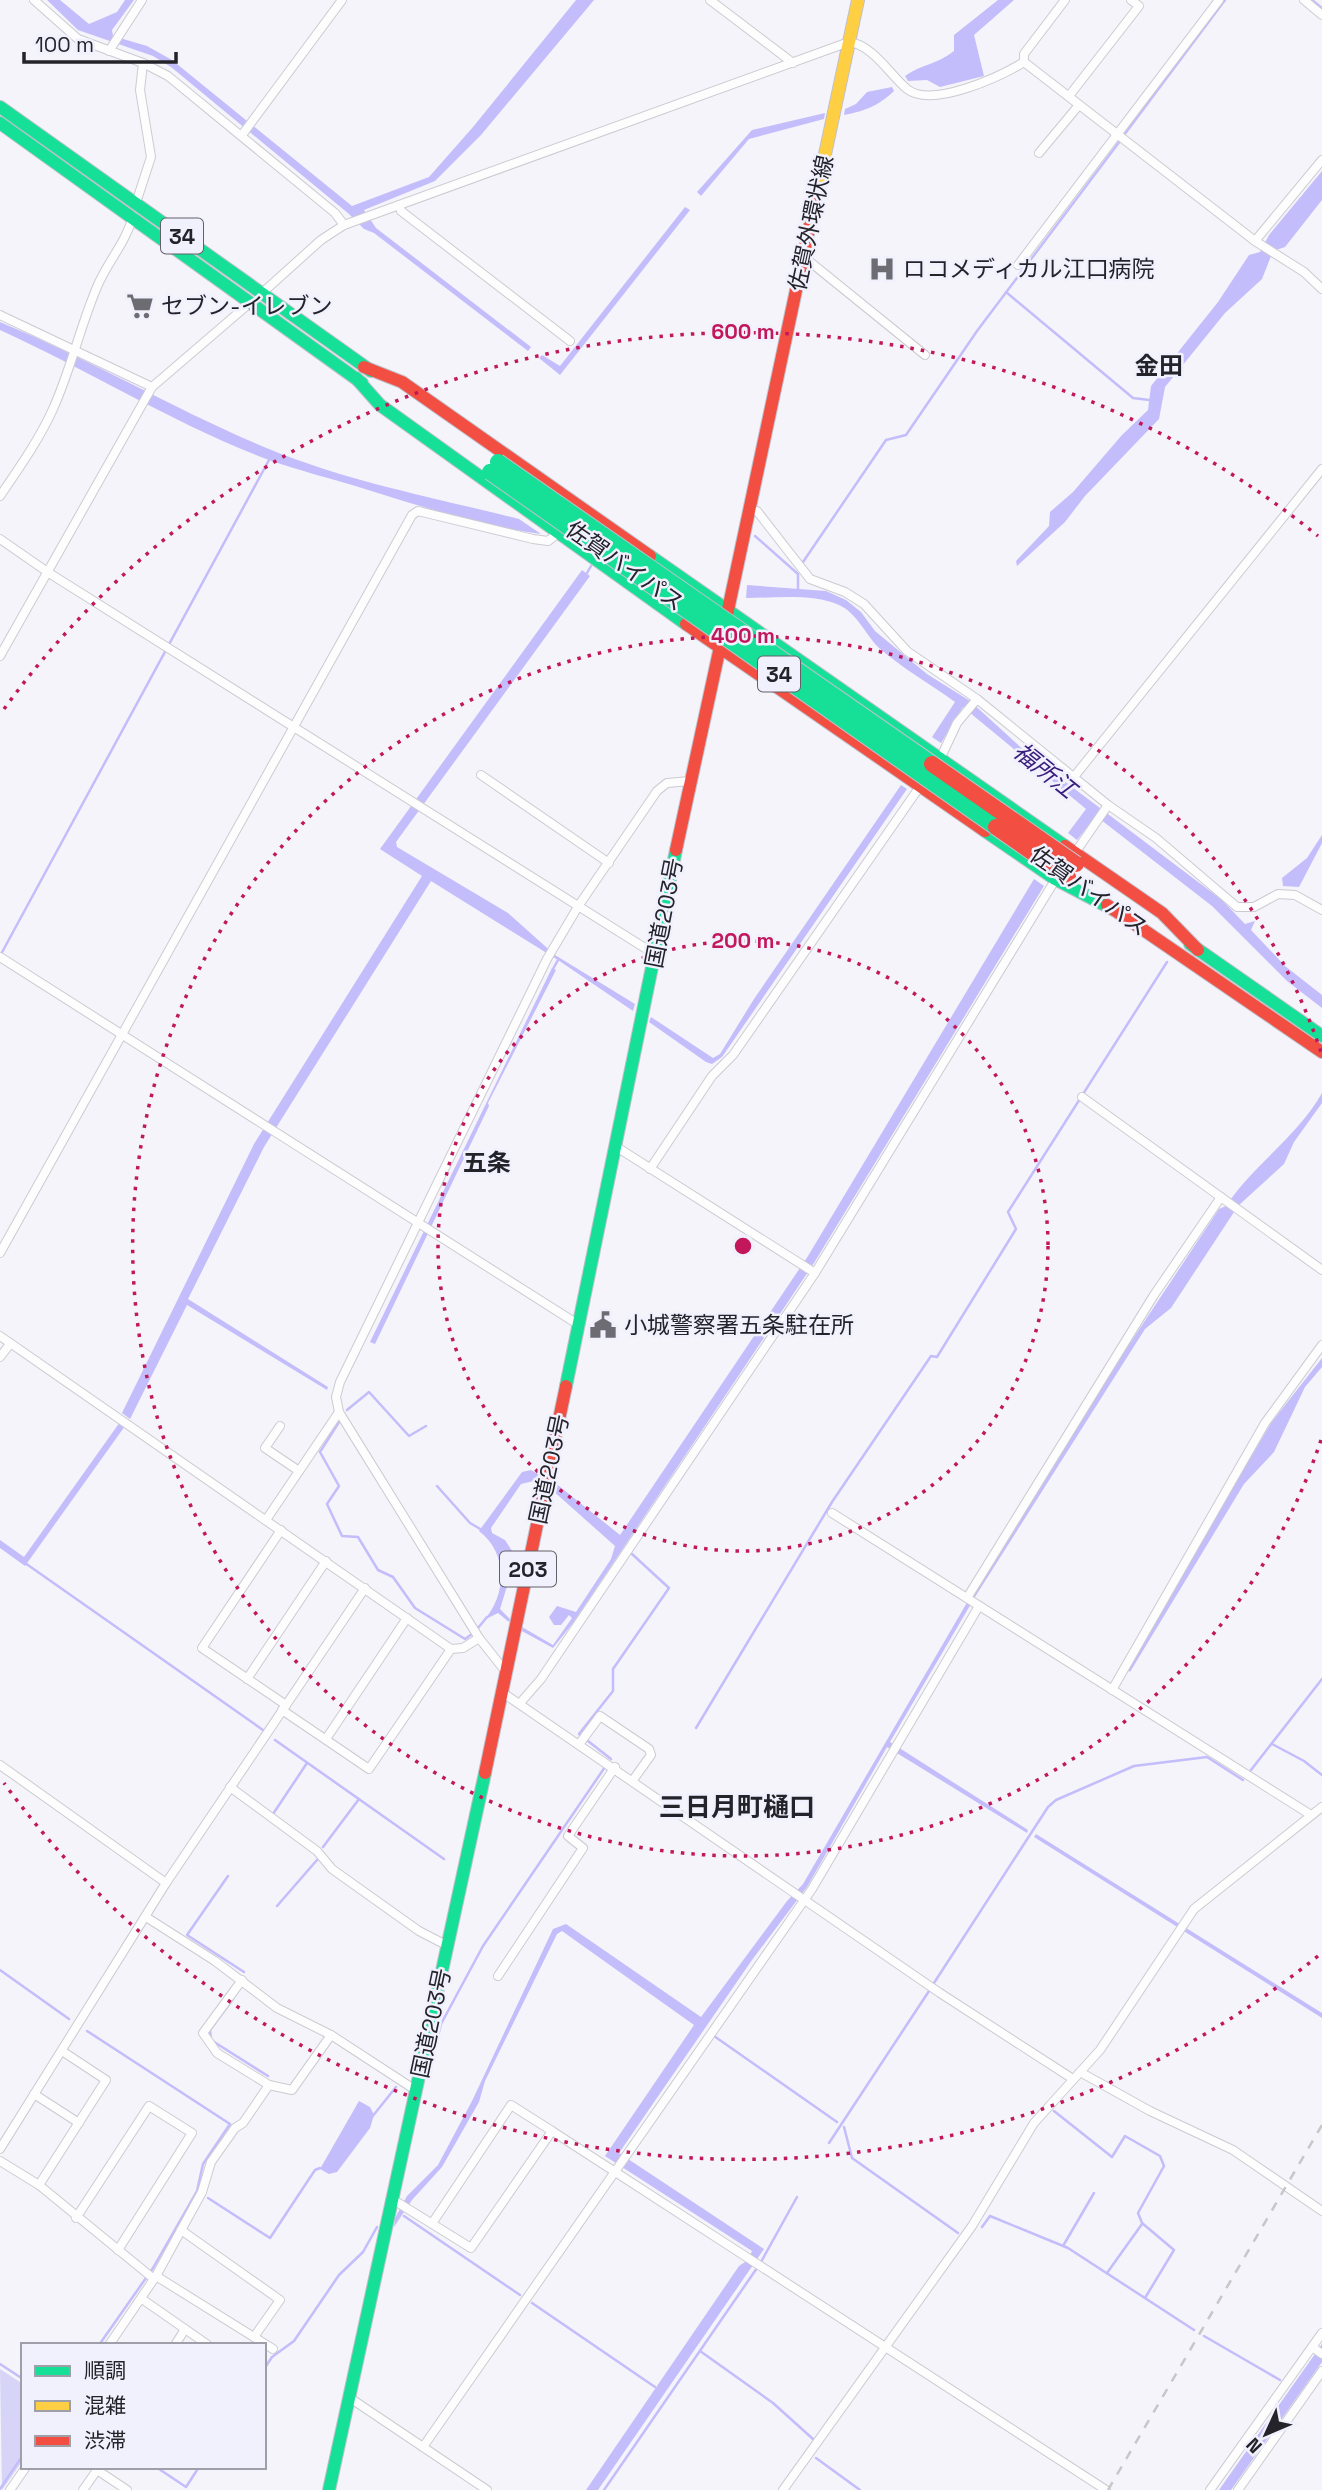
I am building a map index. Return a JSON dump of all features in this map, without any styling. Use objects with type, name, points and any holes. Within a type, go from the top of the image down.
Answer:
[{"type":"main road","name":"佐賀外環状線","points":[[727,610],[858,0]]},
{"type":"main road","name":"佐賀バイパス","points":[[0,107],[134,210],[494,467],[1069,868],[1198,950],[1322,1036]]},
{"type":"main road","name":"佐賀バイパス","points":[[0,123],[134,210]]},
{"type":"main road","name":"34","points":[[360,372],[380,405],[558,534],[720,646]]},
{"type":"main road","name":"34","points":[[360,372],[402,382],[727,610]]},
{"type":"main road","name":"国道203号","points":[[329,2490],[348,2397],[396,2201],[727,610]]},
{"type":"main road","points":[[727,610],[941,757],[1069,868]]},
{"type":"main road","points":[[720,646],[921,785],[1069,868]]},
{"type":"main road","name":"佐賀バイパス","points":[[1069,868],[1114,910],[1322,1052]]},
{"type":"street","points":[[34,0],[78,39],[110,48],[168,76],[244,133],[335,213],[344,225]]},
{"type":"street","points":[[110,48],[142,0]]},
{"type":"street","points":[[244,133],[342,0]]},
{"type":"street","points":[[710,0],[793,63]]},
{"type":"street","points":[[1024,62],[1024,54],[1065,0]]},
{"type":"street","points":[[1069,96],[1139,6],[1131,0]]},
{"type":"street","points":[[1018,265],[1219,0]]},
{"type":"street","points":[[1304,0],[1322,15]]},
{"type":"street","points":[[0,656],[152,387],[321,240],[344,225],[849,42],[857,43],[879,61],[910,92],[934,96],[997,78],[1024,62]]},
{"type":"street","points":[[1024,62],[1257,243],[1276,253],[1322,289]]},
{"type":"street","points":[[0,496],[46,422],[70,366],[100,279],[119,251],[134,210],[151,158],[140,90],[143,63]]},
{"type":"street","points":[[1039,153],[1079,104]]},
{"type":"street","points":[[1257,243],[1322,160]]},
{"type":"street","points":[[399,205],[401,211],[570,341]]},
{"type":"street","points":[[804,257],[925,355]]},
{"type":"street","points":[[0,315],[76,348],[152,387]]},
{"type":"street","points":[[1073,778],[1322,468]]},
{"type":"street","points":[[750,509],[757,511],[810,579],[854,596],[907,651],[976,699],[1108,806],[1156,838],[1237,907],[1254,907],[1278,894],[1295,895],[1322,910]]},
{"type":"street","points":[[0,1253],[412,515],[418,511],[548,541],[558,534]]},
{"type":"street","points":[[0,538],[48,573],[656,955]]},
{"type":"street","points":[[941,757],[976,699]]},
{"type":"street","points":[[481,775],[609,863]]},
{"type":"street","points":[[506,1672],[479,1638],[339,1412],[336,1397],[340,1382],[547,959],[579,905],[657,791],[667,783],[690,780]]},
{"type":"street","points":[[650,1169],[712,1076],[733,1055],[921,785]]},
{"type":"street","points":[[521,1702],[541,1679],[815,1273],[1108,806]]},
{"type":"street","points":[[0,957],[579,1325]]},
{"type":"street","points":[[1082,1097],[1322,1270]]},
{"type":"street","points":[[615,1146],[815,1273]]},
{"type":"street","points":[[967,1598],[1154,1295],[1224,1199]]},
{"type":"street","points":[[0,1336],[452,1649],[463,1648],[479,1638]]},
{"type":"street","points":[[0,1357],[10,1343]]},
{"type":"street","points":[[1112,1690],[1265,1423],[1322,1345]]},
{"type":"street","points":[[266,1520],[339,1412]]},
{"type":"street","points":[[280,1426],[265,1448],[299,1471]]},
{"type":"street","points":[[832,1513],[1311,1815]]},
{"type":"street","points":[[281,1530],[202,1648],[369,1769],[452,1649]]},
{"type":"street","points":[[247,1679],[326,1561]]},
{"type":"street","points":[[0,2149],[166,1883],[365,1588]]},
{"type":"street","points":[[423,2447],[625,2153],[805,1900],[979,1606]]},
{"type":"street","points":[[326,1739],[407,1618]]},
{"type":"street","points":[[503,1692],[940,1993],[1073,2079]]},
{"type":"street","points":[[580,1743],[600,1716],[649,1749],[651,1755],[633,1780]]},
{"type":"street","points":[[0,1765],[166,1883]]},
{"type":"street","points":[[498,1976],[583,1848],[568,1836],[615,1767]]},
{"type":"street","points":[[230,1787],[317,1851],[332,1869],[419,1931],[448,1946]]},
{"type":"street","points":[[783,2490],[972,2226],[1034,2123],[1121,2022],[1181,1928],[1209,1895],[1322,1807]]},
{"type":"street","points":[[146,1917],[242,1980],[277,2008],[331,2035],[417,2091]]},
{"type":"street","points":[[242,1980],[203,2033],[217,2053],[268,2085],[292,2090],[331,2035]]},
{"type":"street","points":[[39,2185],[106,2080],[62,2051]]},
{"type":"street","points":[[1080,2072],[1150,2111],[1233,2150],[1322,2211]]},
{"type":"street","points":[[110,2343],[155,2277],[202,2192],[211,2162],[235,2128],[243,2123],[268,2085]]},
{"type":"street","points":[[34,2094],[79,2123]]},
{"type":"street","points":[[433,2222],[511,2105],[1107,2490]]},
{"type":"street","points":[[76,2218],[149,2106],[192,2133],[118,2250]]},
{"type":"street","points":[[396,2201],[410,2207],[471,2248],[552,2131]]},
{"type":"street","points":[[0,2161],[39,2185],[145,2272],[264,2343]]},
{"type":"street","points":[[181,2230],[280,2300],[254,2337]]},
{"type":"street","points":[[142,2299],[205,2343]]},
{"type":"street","points":[[176,2343],[185,2329]]},
{"type":"street","points":[[1210,2490],[1322,2333]]},
{"type":"street","points":[[266,2345],[273,2349]]},
{"type":"street","points":[[1312,2347],[1322,2354]]},
{"type":"street","points":[[1238,2490],[1322,2371]]},
{"type":"street","points":[[348,2397],[486,2490]]},
{"type":"street","points":[[10,2490],[25,2469]]},
{"type":"street","points":[[83,2490],[97,2470],[127,2490]]},
{"type":"shaded area","points":[[0,2369],[21,2383],[21,2463],[2,2490]]},
{"type":"water","points":[[47,0],[60,0],[89,24],[117,12],[125,0],[134,0],[112,30],[113,36],[147,46],[172,60],[352,206],[429,177],[576,0],[594,0],[481,135],[435,181],[364,210],[376,228],[531,347],[528,351],[374,233],[364,229],[171,67],[153,56],[78,30]]},
{"type":"water","points":[[998,0],[1014,0],[974,35],[984,76],[940,87],[927,80],[908,81],[905,76],[954,51],[954,35]]},
{"type":"water","points":[[892,87],[894,91],[877,104],[844,115],[845,109],[856,104],[867,92]]},
{"type":"water","points":[[825,113],[824,119],[749,139],[701,196],[697,192],[752,130]]},
{"type":"water","points":[[1322,171],[1322,200],[1285,247],[1273,251],[1262,279],[1225,313],[1165,387],[1159,419],[1085,496],[1065,522],[1017,566],[1016,561],[1049,526],[1050,512],[1073,492],[1122,435],[1148,410],[1151,386],[1218,302],[1249,255],[1260,252],[1269,235]]},
{"type":"water","points":[[685,207],[690,210],[560,375],[539,358],[542,355],[560,366]]},
{"type":"water","points":[[0,322],[201,418],[299,461],[361,480],[519,519],[541,534],[452,515],[269,460],[200,431],[0,330]]},
{"type":"water","points":[[582,570],[590,576],[396,842],[397,847],[508,913],[555,955],[635,1004],[633,1011],[558,960],[431,881],[264,1147],[188,1299],[328,1387],[327,1390],[187,1305],[130,1419],[122,1413],[254,1144],[422,876],[380,849]]},
{"type":"water","name":"福所江","points":[[747,585],[826,591],[846,600],[861,612],[875,631],[927,674],[970,701],[1027,753],[1222,900],[1245,924],[1255,921],[1251,930],[1285,966],[1322,995],[1322,1008],[1287,981],[1212,906],[1096,816],[1077,840],[1068,833],[1086,809],[963,707],[941,743],[932,737],[955,702],[879,648],[856,618],[845,609],[817,599],[746,598]]},
{"type":"water","points":[[901,785],[907,789],[722,1057],[712,1064],[706,1062],[649,1022],[651,1017],[713,1058],[720,1054],[754,999]]},
{"type":"water","points":[[1322,835],[1322,843],[1299,887],[1283,886],[1282,878],[1307,858]]},
{"type":"water","points":[[1034,879],[1044,886],[814,1263],[573,1623],[553,1648],[520,1630],[522,1627],[553,1645],[572,1618],[569,1615],[561,1625],[554,1625],[549,1617],[557,1606],[576,1612],[611,1559],[615,1546],[551,1489],[554,1482],[620,1535],[808,1256]]},
{"type":"water","points":[[552,968],[556,970],[488,1103],[489,1106],[375,1344],[370,1342]]},
{"type":"water","points":[[1322,1093],[1322,1103],[1294,1142],[1284,1164],[1238,1206],[1171,1308],[1145,1329],[975,1597],[890,1742],[1028,1830],[1027,1833],[887,1747],[807,1887],[752,1960],[619,2153],[764,2249],[598,2490],[586,2490],[739,2266],[748,2260],[752,2251],[605,2156],[694,2025],[562,1931],[557,1934],[485,2081],[479,2102],[442,2167],[412,2200],[394,2227],[395,2218],[407,2196],[438,2165],[472,2101],[553,1929],[566,1924],[701,2017],[787,1901],[803,1884],[972,1594],[1083,1414],[1219,1209],[1226,1206],[1249,1177],[1300,1123]]},
{"type":"water","points":[[1322,1358],[1322,1367],[1305,1387],[1274,1452],[1244,1484],[1130,1672],[1126,1668],[1271,1423]]},
{"type":"water","points":[[120,1422],[125,1426],[25,1566],[0,1548],[0,1540],[24,1557]]},
{"type":"water","points":[[531,1470],[538,1474],[538,1480],[521,1484],[491,1528],[492,1533],[505,1540],[516,1557],[500,1609],[510,1619],[509,1622],[498,1613],[484,1620],[497,1598],[501,1574],[495,1551],[479,1531],[522,1472]]},
{"type":"water","points":[[1036,1834],[1322,2013],[1322,2018],[1034,1837]]},
{"type":"water","points":[[359,2101],[370,2107],[374,2115],[370,2128],[337,2172],[329,2174],[320,2169]]},
{"type":"water","points":[[1322,2344],[1322,2362],[1231,2490],[1219,2490]]},
{"type":"waterway","points":[[1124,135],[1225,0]]},
{"type":"waterway","points":[[1312,0],[1322,8]]},
{"type":"waterway","points":[[803,562],[886,440],[906,435],[977,331],[1120,141]]},
{"type":"waterway","points":[[1006,292],[1133,398],[1149,400]]},
{"type":"waterway","points":[[0,956],[269,460]]},
{"type":"waterway","points":[[755,536],[798,574],[798,591]]},
{"type":"waterway","points":[[587,573],[591,566]]},
{"type":"waterway","points":[[553,969],[558,960]]},
{"type":"waterway","points":[[696,1728],[832,1502],[931,1356],[937,1357],[1016,1229],[1008,1212],[1167,962]]},
{"type":"waterway","points":[[347,1410],[369,1392],[409,1436],[426,1426]]},
{"type":"waterway","points":[[339,1422],[320,1452],[339,1486],[327,1504],[342,1536],[358,1537],[378,1570],[393,1577],[415,1608],[465,1639],[472,1634]]},
{"type":"waterway","points":[[437,1486],[470,1523],[482,1530]]},
{"type":"waterway","points":[[611,1759],[579,1734],[613,1691],[613,1669],[669,1588],[632,1554]]},
{"type":"waterway","points":[[25,1563],[263,1730]]},
{"type":"waterway","points":[[478,1628],[487,1617]]},
{"type":"waterway","points":[[1251,1770],[1322,1679]]},
{"type":"waterway","points":[[275,1740],[444,1859]]},
{"type":"waterway","points":[[1272,1744],[1304,1761],[1322,1775]]},
{"type":"waterway","points":[[934,1983],[1048,1807],[1056,1800],[1134,1766],[1207,1757],[1243,1780]]},
{"type":"waterway","points":[[273,1814],[307,1763]]},
{"type":"waterway","points":[[428,2076],[441,2024],[483,1946],[605,1767]]},
{"type":"waterway","points":[[323,1847],[359,1799]]},
{"type":"waterway","points":[[277,1906],[317,1860]]},
{"type":"waterway","points":[[228,1876],[187,1935],[244,1972]]},
{"type":"waterway","points":[[0,1970],[69,2019]]},
{"type":"waterway","points":[[829,2143],[929,1991]]},
{"type":"waterway","points":[[233,1999],[210,2030],[211,2040],[268,2076]]},
{"type":"waterway","points":[[87,2031],[230,2124],[203,2164],[197,2191],[153,2268],[100,2343]]},
{"type":"waterway","points":[[714,2036],[837,2122]]},
{"type":"waterway","points":[[372,2117],[396,2087]]},
{"type":"waterway","points":[[1054,2111],[1112,2157],[1125,2136],[1160,2156],[1164,2166],[1138,2213],[1142,2223],[1174,2250],[1145,2298]]},
{"type":"waterway","points":[[844,2127],[852,2158],[958,2233]]},
{"type":"waterway","points":[[208,2198],[270,2238],[315,2170],[320,2168]]},
{"type":"waterway","points":[[1063,2246],[1094,2193]]},
{"type":"waterway","points":[[761,2262],[797,2197]]},
{"type":"waterway","points":[[404,2216],[520,2295]]},
{"type":"waterway","points":[[982,2227],[990,2216],[1068,2248],[1194,2330]]},
{"type":"waterway","points":[[1107,2273],[1142,2224]]},
{"type":"waterway","points":[[266,2366],[272,2357],[294,2341],[339,2275],[363,2252],[377,2227]]},
{"type":"waterway","points":[[604,2490],[757,2268]]},
{"type":"waterway","points":[[532,2303],[655,2387]]},
{"type":"waterway","points":[[1204,2336],[1280,2380]]},
{"type":"waterway","points":[[700,2351],[773,2403],[813,2439]]},
{"type":"waterway","points":[[0,2364],[21,2378]]},
{"type":"waterway","points":[[0,2489],[21,2458]]},
{"type":"waterway","points":[[816,2458],[860,2490]]},
{"type":"waterway","points":[[159,2469],[186,2487],[198,2469]]},
{"type":"railway","points":[[1108,2490],[1322,2125]]},
{"type":"traffic: fast","points":[[0,107],[371,371]]},
{"type":"traffic: fast","points":[[0,123],[362,383]]},
{"type":"traffic: fast","points":[[356,378],[380,405],[686,624]]},
{"type":"traffic: fast","points":[[498,462],[932,764]]},
{"type":"traffic: fast","points":[[490,472],[996,827]]},
{"type":"traffic: fast","points":[[650,556],[1065,846]]},
{"type":"traffic: fast","points":[[985,831],[1055,879],[1114,910]]},
{"type":"traffic: fast","points":[[566,1386],[676,850]]},
{"type":"traffic: fast","points":[[1190,944],[1322,1036]]},
{"type":"traffic: fast","points":[[329,2490],[485,1773]]},
{"type":"traffic: slow","points":[[815,201],[858,0]]},
{"type":"traffic: jam","points":[[728,610],[815,201]]},
{"type":"traffic: jam","points":[[364,367],[402,382],[650,556]]},
{"type":"traffic: jam","points":[[676,850],[728,610]]},
{"type":"traffic: jam","points":[[686,624],[985,831]]},
{"type":"traffic: jam","points":[[932,764],[1076,864]]},
{"type":"traffic: jam","points":[[996,827],[1068,877]]},
{"type":"traffic: jam","points":[[1065,846],[1162,913],[1198,950]]},
{"type":"traffic: jam","points":[[1107,905],[1322,1052]]},
{"type":"traffic: jam","points":[[485,1773],[566,1386]]},
{"type":"place","name":"ロコメディカル江口病院","points":[[882,269]]},
{"type":"place","name":"セブン-イレブン","points":[[140,306]]},
{"type":"place","name":"小城警察署五条駐在所","points":[[603,1325]]},
{"type":"district","name":"金田","points":[[1159,365]]},
{"type":"district","name":"五条","points":[[487,1162]]},
{"type":"district","name":"三日月町樋口","points":[[737,1807]]}]
